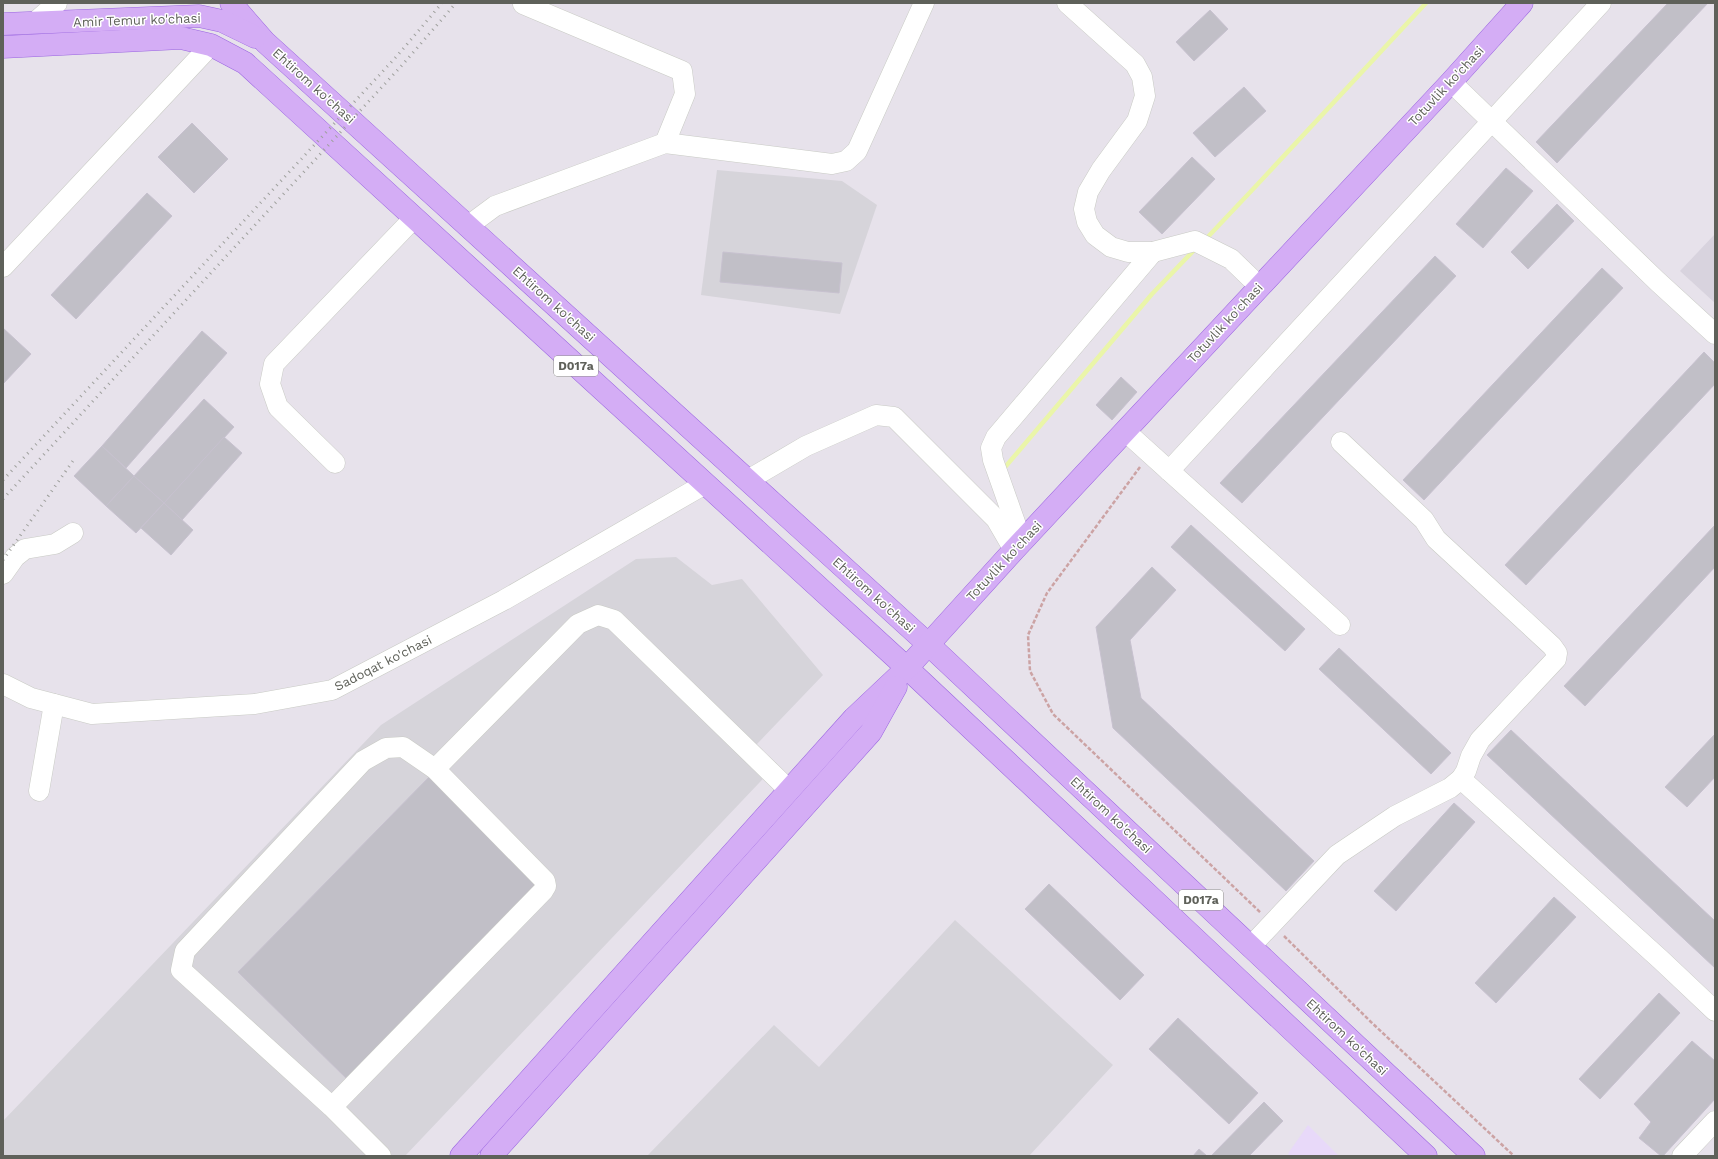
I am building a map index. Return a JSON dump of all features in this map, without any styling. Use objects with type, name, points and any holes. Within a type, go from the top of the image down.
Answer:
[{"type":"main road","points":[[231,3],[265,42],[245,63]]},
{"type":"main road","name":"Totuvlik ko'chasi","points":[[907,668],[1259,286],[1451,82],[1517,5]]},
{"type":"main road","name":"Amir Temur ko'chasi","points":[[3,24],[199,16],[228,23],[265,42]]},
{"type":"main road","name":"Amir Temur ko'chasi","points":[[3,47],[175,38],[211,45],[245,63]]},
{"type":"main road","name":"Ehtirom ko'chasi","points":[[265,42],[928,644],[1474,1156]]},
{"type":"main road","name":"D017a","points":[[245,63],[907,668],[1426,1156]]},
{"type":"main road","points":[[461,1156],[854,718],[907,668]]},
{"type":"main road","points":[[491,1156],[871,732],[907,668]]},
{"type":"street","points":[[34,23],[57,3]]},
{"type":"street","points":[[468,226],[495,206],[665,143],[832,164],[846,161],[857,151],[924,3]]},
{"type":"street","points":[[1067,3],[1135,64],[1142,77],[1144,96],[1137,121],[1101,170],[1088,192],[1084,209],[1087,222],[1095,235],[1111,247],[1128,252],[1153,252],[1201,244],[1231,259],[1259,286]]},
{"type":"street","points":[[1169,471],[1601,3]]},
{"type":"street","points":[[523,4],[682,71],[685,94],[665,143]]},
{"type":"street","points":[[3,267],[211,45]]},
{"type":"street","points":[[1451,82],[1657,281],[1715,334]]},
{"type":"street","points":[[335,463],[278,407],[270,384],[274,364],[414,218]]},
{"type":"street","points":[[1018,546],[993,460],[991,448],[996,437],[1153,252]]},
{"type":"street","points":[[748,480],[813,443],[876,416],[894,417],[996,519],[1018,546]]},
{"type":"street","points":[[1125,431],[1340,625]]},
{"type":"street","points":[[1251,946],[1337,855],[1395,816],[1450,788],[1461,779],[1480,740],[1556,659],[1557,653],[1552,646],[1436,539],[1424,520],[1341,442]]},
{"type":"street","name":"Sadoqat ko'chasi","points":[[3,684],[31,698],[92,714],[255,704],[332,690],[504,600],[705,484]]},
{"type":"street","points":[[3,574],[16,557],[26,549],[55,544],[73,533]]},
{"type":"street","points":[[435,769],[578,624],[598,615],[614,620],[789,790]]},
{"type":"street","points":[[39,791],[54,704]]},
{"type":"street","points":[[332,1107],[543,891],[546,886],[545,881],[435,769],[403,747],[386,748],[362,761],[185,951],[181,970],[332,1107],[381,1156]]},
{"type":"street","points":[[1461,779],[1661,960],[1715,1011]]},
{"type":"street","points":[[1682,1156],[1715,1121]]},
{"type":"path","points":[[1150,453],[1047,593],[1028,635],[1030,671],[1053,714],[1272,924],[1371,1022],[1514,1156]]},
{"type":"shaded area","points":[[717,170],[842,181],[877,205],[840,314],[701,295]]},
{"type":"shaded area","points":[[1715,234],[1715,303],[1680,271]]},
{"type":"shaded area","points":[[676,557],[712,585],[742,579],[823,675],[756,745],[777,764],[405,1156],[3,1156],[3,1121],[381,725],[636,559]]},
{"type":"shaded area","points":[[955,920],[1113,1065],[1029,1156],[647,1156],[774,1025],[819,1067]]},
{"type":"shaded area","points":[[1308,1125],[1339,1156],[1288,1156],[1289,1152]]},
{"type":"building","points":[[1668,3],[1708,3],[1557,163],[1536,142]]},
{"type":"building","points":[[1210,10],[1228,29],[1194,61],[1176,42]]},
{"type":"building","points":[[1244,87],[1266,111],[1215,157],[1193,133]]},
{"type":"building","points":[[192,123],[228,159],[194,193],[158,157]]},
{"type":"building","points":[[1192,157],[1215,179],[1162,234],[1139,212]]},
{"type":"building","points":[[1506,168],[1533,191],[1483,248],[1456,224]]},
{"type":"building","points":[[147,193],[172,216],[76,319],[51,295]]},
{"type":"building","points":[[1557,204],[1574,221],[1528,269],[1511,252]]},
{"type":"building","points":[[723,252],[842,263],[839,293],[720,282]]},
{"type":"building","points":[[1435,256],[1456,276],[1242,503],[1220,483]]},
{"type":"building","points":[[1602,268],[1623,288],[1424,500],[1403,480]]},
{"type":"building","points":[[3,328],[31,354],[3,384]]},
{"type":"building","points":[[202,331],[227,353],[126,468],[102,446]]},
{"type":"building","points":[[1704,352],[1715,363],[1715,384],[1526,585],[1505,565]]},
{"type":"building","points":[[1121,377],[1137,392],[1112,420],[1096,405]]},
{"type":"building","points":[[204,399],[234,427],[164,503],[134,476]]},
{"type":"building","points":[[224,437],[242,453],[182,520],[164,503]]},
{"type":"building","points":[[102,446],[134,476],[106,506],[74,476]]},
{"type":"building","points":[[134,476],[164,503],[136,533],[106,506]]},
{"type":"building","points":[[164,503],[193,530],[171,555],[141,528]]},
{"type":"building","points":[[1191,525],[1305,629],[1285,651],[1171,547]]},
{"type":"building","points":[[1715,525],[1715,567],[1585,706],[1564,686]]},
{"type":"building","points":[[1152,567],[1176,590],[1130,640],[1141,698],[1314,861],[1286,891],[1113,728],[1096,627]]},
{"type":"building","points":[[1339,648],[1451,753],[1431,774],[1319,669]]},
{"type":"building","points":[[1511,730],[1715,921],[1715,968],[1487,755]]},
{"type":"building","points":[[1715,734],[1715,777],[1687,807],[1665,787]]},
{"type":"building","points":[[430,776],[544,887],[351,1083],[238,972]]},
{"type":"building","points":[[1454,803],[1475,822],[1396,911],[1374,891]]},
{"type":"building","points":[[1049,884],[1144,975],[1120,1000],[1025,909]]},
{"type":"building","points":[[1554,897],[1576,917],[1496,1003],[1475,983]]},
{"type":"building","points":[[1659,993],[1680,1013],[1600,1099],[1579,1079]]},
{"type":"building","points":[[1178,1018],[1258,1093],[1229,1124],[1149,1049]]},
{"type":"building","points":[[1692,1041],[1715,1061],[1715,1099],[1663,1156],[1661,1156],[1639,1138],[1651,1122],[1634,1104]]},
{"type":"building","points":[[1264,1102],[1283,1121],[1249,1156],[1211,1156]]},
{"type":"building","points":[[1199,1149],[1207,1156],[1193,1156]]},
{"type":"waterway","points":[[1204,241],[1426,3]]},
{"type":"waterway","points":[[1006,466],[1152,294],[1197,247]]},
{"type":"railway","points":[[3,480],[397,56],[442,3]]},
{"type":"railway","points":[[3,499],[404,63],[456,3]]},
{"type":"railway","points":[[3,560],[75,458]]}]
